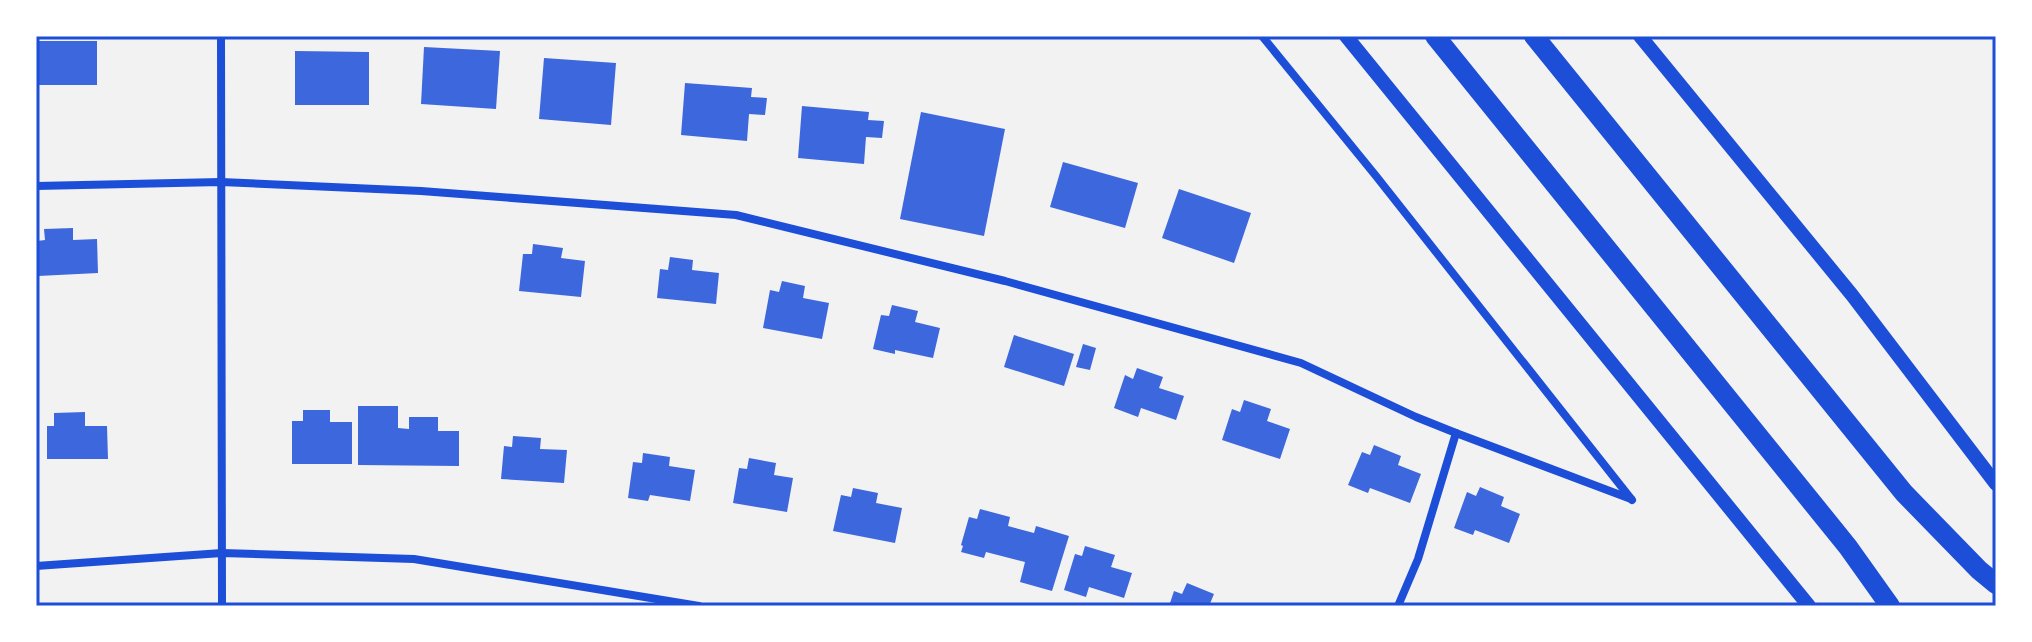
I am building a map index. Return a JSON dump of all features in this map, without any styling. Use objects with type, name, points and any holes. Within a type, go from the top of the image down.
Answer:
[{"type":"main road","points":[[1435,36],[1848,547],[1890,606]]},
{"type":"main road","points":[[1534,36],[1904,493],[1996,584]]},
{"type":"street","points":[[221,36],[222,606]]},
{"type":"street","points":[[36,186],[221,182],[421,191],[736,215],[1005,281],[1301,363],[1416,417],[1632,500],[1262,36]]},
{"type":"street","points":[[1346,36],[1809,606]]},
{"type":"street","points":[[1640,36],[1852,295],[1996,484]]},
{"type":"street","points":[[1398,606],[1418,559],[1456,433]]},
{"type":"street","points":[[36,566],[222,553],[414,559],[699,606]]},
{"type":"building","points":[[36,41],[97,41],[97,85],[36,85]]},
{"type":"building","points":[[424,47],[500,51],[496,109],[421,104]]},
{"type":"building","points":[[295,51],[369,52],[369,105],[295,105]]},
{"type":"building","points":[[544,58],[616,63],[611,125],[539,119]]},
{"type":"building","points":[[685,83],[752,88],[751,97],[767,98],[765,115],[749,114],[747,141],[681,135]]},
{"type":"building","points":[[802,106],[869,112],[868,120],[884,121],[882,138],[866,137],[864,164],[798,158]]},
{"type":"building","points":[[921,112],[1005,129],[984,236],[900,219]]},
{"type":"building","points":[[1063,162],[1138,183],[1125,228],[1050,207]]},
{"type":"building","points":[[1179,189],[1251,213],[1234,263],[1162,238]]},
{"type":"building","points":[[73,228],[73,240],[97,239],[98,273],[38,276],[37,241],[45,240],[44,229]]},
{"type":"building","points":[[533,244],[563,248],[561,258],[585,261],[581,297],[519,291],[523,254],[532,254]]},
{"type":"building","points":[[670,257],[693,260],[692,270],[719,273],[716,304],[657,298],[660,269],[668,270]]},
{"type":"building","points":[[782,281],[805,286],[803,298],[829,303],[822,339],[763,328],[770,290],[779,292]]},
{"type":"building","points":[[892,305],[918,311],[915,322],[940,328],[933,358],[873,349],[881,315],[889,316]]},
{"type":"building","points":[[1014,335],[1074,354],[1064,386],[1004,367]]},
{"type":"building","points":[[1083,344],[1096,348],[1090,370],[1076,367]]},
{"type":"building","points":[[1137,368],[1163,377],[1159,388],[1184,396],[1176,420],[1141,408],[1138,417],[1114,408],[1125,375],[1133,379]]},
{"type":"building","points":[[1244,400],[1271,409],[1267,421],[1290,429],[1280,459],[1222,440],[1232,409],[1240,412]]},
{"type":"building","points":[[358,406],[398,406],[398,428],[409,429],[409,417],[438,417],[438,431],[459,431],[459,466],[358,465]]},
{"type":"building","points":[[303,410],[330,410],[330,422],[352,422],[352,464],[292,464],[292,421],[303,421]]},
{"type":"building","points":[[85,412],[85,426],[107,426],[108,459],[47,459],[47,426],[54,426],[54,413]]},
{"type":"building","points":[[513,436],[541,438],[540,449],[567,450],[564,483],[501,479],[504,446],[512,447]]},
{"type":"building","points":[[1374,445],[1401,456],[1398,465],[1421,474],[1410,503],[1370,488],[1368,493],[1348,485],[1362,452],[1370,455]]},
{"type":"building","points":[[643,453],[670,457],[669,466],[695,470],[690,501],[650,495],[648,501],[628,498],[633,462],[642,463]]},
{"type":"building","points":[[749,458],[776,463],[774,475],[793,478],[787,512],[733,503],[739,468],[747,469]]},
{"type":"building","points":[[1480,487],[1504,497],[1501,506],[1520,514],[1509,543],[1475,530],[1473,535],[1454,528],[1467,492],[1476,496]]},
{"type":"building","points":[[853,488],[878,493],[876,503],[902,508],[895,543],[833,531],[841,495],[851,497]]},
{"type":"building","points":[[980,509],[1010,517],[1008,526],[1034,533],[1036,526],[1069,536],[1052,591],[1020,582],[1025,562],[986,552],[984,558],[961,552],[969,517],[977,519]]},
{"type":"building","points":[[1085,546],[1115,555],[1111,567],[1132,573],[1124,598],[1089,587],[1086,597],[1064,590],[1075,554],[1082,556]]},
{"type":"building","points":[[1187,583],[1214,594],[1209,606],[1169,606],[1174,591],[1182,594]]}]
